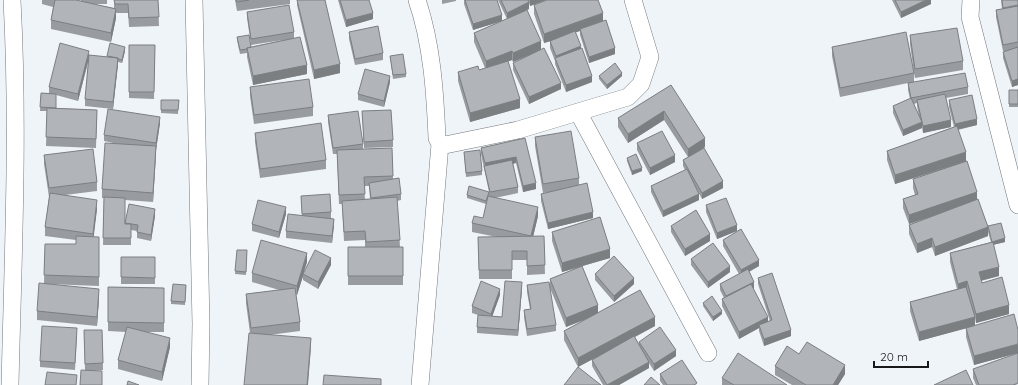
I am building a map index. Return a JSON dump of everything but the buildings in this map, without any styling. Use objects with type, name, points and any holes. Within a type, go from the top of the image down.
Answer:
[{"type":"street","points":[[10,385],[7,234],[7,47],[12,0]]},
{"type":"street","points":[[194,0],[201,324],[200,385]]},
{"type":"street","points":[[417,0],[424,20],[435,92],[437,138],[440,144],[420,385]]},
{"type":"street","points":[[440,144],[445,145],[518,130],[628,97],[641,84],[650,57],[633,0]]},
{"type":"street","points":[[971,0],[970,17],[1014,177],[1018,205]]},
{"type":"street","points":[[578,112],[708,353]]}]
